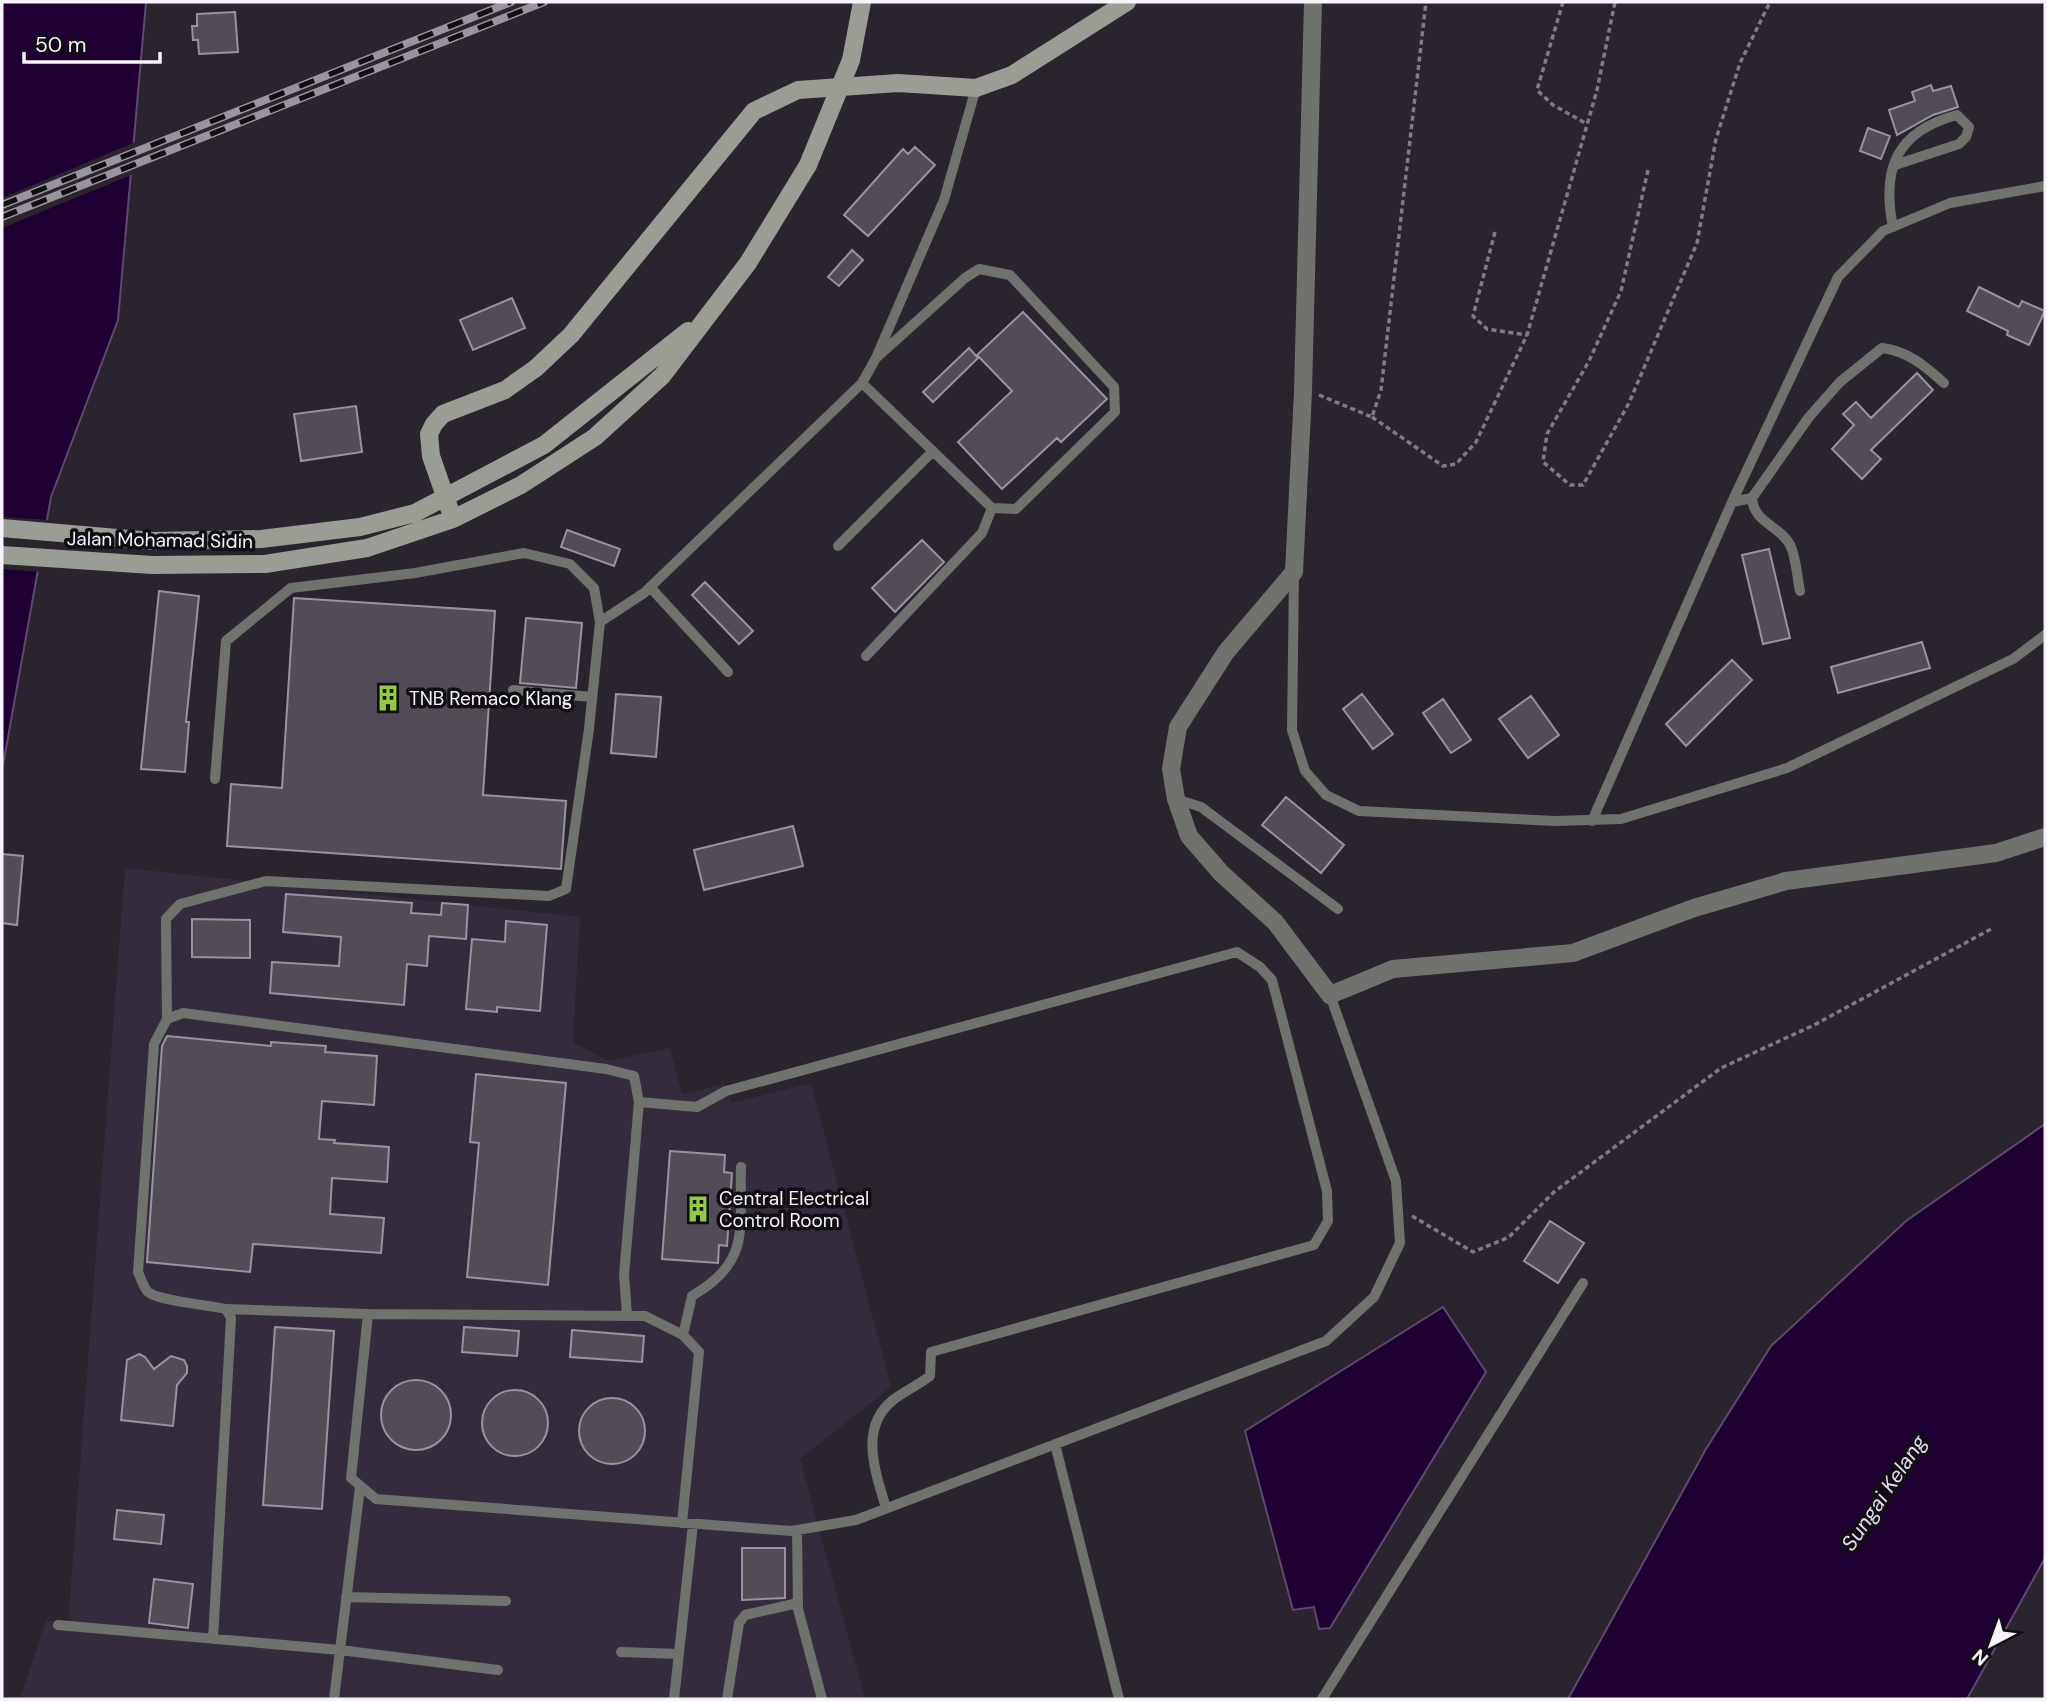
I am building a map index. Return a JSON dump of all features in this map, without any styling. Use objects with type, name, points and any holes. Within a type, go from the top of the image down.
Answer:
[{"type":"main road","name":"Jalan Mohamad Sidin","points":[[2,555],[152,565],[220,566],[306,559],[368,548],[453,519],[521,485],[595,437],[662,376],[699,323],[748,263],[808,165],[851,60],[862,2]]},
{"type":"main road","points":[[453,519],[431,456],[429,434],[434,424],[443,414],[505,390],[536,368],[571,335],[754,111],[774,99],[799,90],[898,83],[976,89],[1012,75],[1127,2]]},
{"type":"main road","name":"Jalan Mohamad Sidin","points":[[2,528],[152,541],[261,539],[360,527],[415,513],[544,445],[611,394],[647,361],[699,323]]},
{"type":"street","points":[[1313,2],[1303,392],[1294,572],[1226,652],[1178,727],[1171,769],[1176,799],[1189,836],[1222,873],[1275,922],[1330,995],[1392,969],[1573,953],[1694,908],[1786,880],[1996,853],[2045,837]]},
{"type":"lane","points":[[600,622],[623,609],[650,587],[862,383],[876,358],[944,201],[976,89]]},
{"type":"lane","points":[[1893,227],[1887,198],[1895,165],[1900,148],[1920,128],[1957,115],[1969,127],[1966,137],[1959,144],[1895,165]]},
{"type":"lane","points":[[1592,821],[1732,502],[1838,277],[1883,231],[1951,203],[2045,187]]},
{"type":"lane","points":[[862,383],[992,508],[1016,509],[1115,412],[1114,387],[1010,275],[979,269],[965,278],[876,358]]},
{"type":"lane","points":[[1800,591],[1789,543],[1759,517],[1753,508],[1752,498],[1809,416],[1840,382],[1882,348],[1896,350],[1920,362],[1944,383]]},
{"type":"lane","points":[[838,546],[933,451]]},
{"type":"lane","points":[[1732,502],[1752,498]]},
{"type":"lane","points":[[866,656],[982,533],[992,508]]},
{"type":"lane","points":[[215,779],[226,641],[291,588],[415,573],[524,553],[570,564],[594,588],[600,622],[566,889],[549,896],[266,881],[180,904],[166,919],[167,1019],[154,1044],[138,1272],[147,1291],[160,1298],[197,1302],[226,1309],[368,1314],[645,1316],[683,1335],[699,1352],[674,1699]]},
{"type":"lane","points":[[1294,572],[1292,730],[1305,771],[1326,795],[1359,811],[1592,821],[1620,819],[1787,768],[2013,659],[2045,635]]},
{"type":"lane","points":[[650,587],[729,672]]},
{"type":"lane","points":[[513,690],[592,697]]},
{"type":"lane","points":[[1176,799],[1201,807],[1338,909]]},
{"type":"lane","points":[[639,1102],[697,1107],[726,1091],[1086,996],[1237,952],[1260,967],[1272,980],[1327,1191],[1328,1221],[1314,1245],[931,1352],[930,1376],[891,1402],[875,1423],[872,1455],[886,1508]]},
{"type":"lane","points":[[368,1314],[351,1478],[376,1499],[797,1530],[856,1520],[1326,1341],[1374,1297],[1400,1243],[1396,1181],[1330,995]]},
{"type":"lane","points":[[167,1019],[183,1013],[606,1069],[634,1076],[639,1102],[624,1275],[627,1315]]},
{"type":"lane","points":[[683,1335],[692,1296],[719,1281],[738,1252],[741,1167]]},
{"type":"lane","points":[[1322,1699],[1583,1283]]},
{"type":"lane","points":[[213,1639],[231,1318],[226,1309]]},
{"type":"lane","points":[[1055,1444],[1119,1699]]},
{"type":"lane","points":[[334,1699],[360,1487]]},
{"type":"lane","points":[[797,1530],[798,1603],[822,1699]]},
{"type":"lane","points":[[346,1597],[506,1601]]},
{"type":"lane","points":[[727,1699],[739,1623],[745,1615],[798,1603]]},
{"type":"lane","points":[[58,1625],[340,1650],[498,1670]]},
{"type":"lane","points":[[621,1652],[679,1654]]},
{"type":"path","points":[[1372,417],[1381,390],[1393,299],[1426,2]]},
{"type":"path","points":[[1563,2],[1537,90],[1553,105],[1587,124]]},
{"type":"path","points":[[1303,392],[1329,397],[1372,417],[1443,466],[1457,464],[1476,442],[1527,335],[1587,124],[1615,2]]},
{"type":"path","points":[[1648,170],[1621,291],[1589,361],[1547,434],[1543,462],[1570,485],[1584,485],[1629,403],[1697,243],[1716,139],[1740,63],[1770,2]]},
{"type":"path","points":[[1495,232],[1473,316],[1487,329],[1527,335]]},
{"type":"path","points":[[1398,1208],[1473,1252],[1508,1237],[1554,1192],[1721,1068],[1814,1025],[1991,929]]},
{"type":"shaded area","points":[[125,868],[580,917],[573,1042],[608,1061],[670,1048],[682,1095],[724,1084],[731,1103],[811,1083],[891,1387],[800,1459],[865,1699],[20,1699],[46,1620],[68,1625]]},
{"type":"water","points":[[2,2],[146,2],[118,320],[51,497],[2,771]]},
{"type":"water","name":"Sungai Kelang","points":[[2045,1124],[2045,1558],[1967,1699],[1568,1699],[1706,1449],[1771,1346],[1906,1221]]},
{"type":"water","points":[[1443,1307],[1486,1372],[1330,1628],[1319,1629],[1314,1607],[1293,1610],[1245,1431]]},
{"type":"pier","points":[[138,141],[136,173],[2,228],[2,198]]},
{"type":"pier","points":[[2,517],[51,520],[42,572],[2,569]]},
{"type":"building","points":[[235,12],[238,52],[199,54],[198,40],[193,40],[192,26],[197,26],[197,14]]},
{"type":"building","points":[[1931,85],[1933,91],[1951,86],[1958,107],[1933,115],[1897,135],[1889,110],[1915,101],[1912,92]]},
{"type":"building","points":[[1868,128],[1890,136],[1881,159],[1860,151]]},
{"type":"building","points":[[915,147],[935,165],[868,236],[844,215],[903,149],[908,154]]},
{"type":"building","points":[[852,250],[863,260],[839,286],[828,277]]},
{"type":"building","points":[[1979,287],[2019,307],[2022,301],[2045,311],[2029,345],[2007,335],[2008,331],[1967,311]]},
{"type":"building","points":[[512,298],[525,328],[473,350],[460,320]]},
{"type":"building","points":[[1023,312],[1107,399],[1061,442],[1057,438],[1002,489],[958,442],[1012,391],[977,355]]},
{"type":"building","points":[[969,348],[978,358],[933,402],[923,392]]},
{"type":"building","points":[[1917,373],[1933,390],[1871,450],[1881,459],[1862,479],[1832,449],[1854,425],[1843,414],[1856,402],[1871,418]]},
{"type":"building","points":[[356,406],[362,452],[301,461],[294,414]]},
{"type":"building","points":[[567,530],[620,549],[614,566],[561,547]]},
{"type":"building","points":[[922,540],[944,562],[895,612],[872,588]]},
{"type":"building","points":[[1769,549],[1790,638],[1763,644],[1742,555]]},
{"type":"building","points":[[705,582],[753,631],[739,644],[692,595]]},
{"type":"building","points":[[159,591],[199,596],[186,722],[189,722],[185,772],[141,769]]},
{"type":"building","name":"TNB Remaco Klang","points":[[294,598],[495,611],[483,795],[566,801],[561,869],[227,846],[231,784],[282,788]]},
{"type":"building","points":[[526,618],[582,623],[576,688],[520,683]]},
{"type":"building","points":[[1922,642],[1930,668],[1838,693],[1831,667]]},
{"type":"building","points":[[1732,660],[1752,680],[1686,746],[1666,724]]},
{"type":"building","points":[[616,694],[661,697],[656,757],[611,753]]},
{"type":"building","points":[[1362,694],[1393,734],[1373,749],[1343,709]]},
{"type":"building","points":[[1531,696],[1559,735],[1528,758],[1499,719]]},
{"type":"building","points":[[1443,699],[1471,740],[1451,753],[1423,713]]},
{"type":"building","points":[[1286,797],[1344,845],[1321,873],[1262,825]]},
{"type":"building","points":[[793,826],[803,866],[704,890],[694,850]]},
{"type":"building","points":[[2,854],[23,856],[17,925],[2,923]]},
{"type":"building","points":[[286,894],[412,903],[411,913],[441,915],[442,903],[468,905],[466,939],[429,936],[427,966],[407,964],[404,1005],[270,993],[272,962],[339,966],[341,937],[283,932]]},
{"type":"building","points":[[192,919],[250,920],[250,958],[192,957]]},
{"type":"building","points":[[506,921],[547,925],[540,1011],[497,1007],[497,1012],[466,1009],[472,939],[505,942]]},
{"type":"building","points":[[167,1036],[271,1046],[271,1042],[326,1046],[325,1052],[377,1056],[374,1105],[322,1101],[319,1139],[335,1140],[334,1143],[389,1147],[387,1182],[332,1178],[330,1214],[384,1218],[381,1253],[253,1244],[250,1272],[147,1262],[162,1046]]},
{"type":"building","points":[[476,1074],[566,1083],[548,1285],[467,1277],[479,1143],[470,1142]]},
{"type":"building","name":"Central Electrical Control Room","points":[[670,1151],[725,1155],[724,1172],[732,1173],[727,1246],[719,1245],[718,1263],[662,1259]]},
{"type":"building","points":[[1550,1221],[1584,1243],[1558,1283],[1524,1261]]},
{"type":"building","points":[[275,1327],[334,1331],[322,1509],[263,1505]]},
{"type":"building","points":[[464,1327],[519,1331],[517,1356],[462,1352]]},
{"type":"building","points":[[572,1330],[644,1336],[642,1362],[570,1357]]},
{"type":"building","points":[[139,1354],[145,1357],[154,1369],[171,1356],[184,1360],[187,1366],[187,1373],[177,1385],[173,1426],[121,1420],[127,1360]]},
{"type":"building","points":[[409,1380],[423,1380],[436,1386],[445,1395],[451,1415],[449,1428],[441,1440],[423,1450],[409,1450],[396,1444],[387,1435],[381,1422],[381,1408],[387,1395],[396,1386]]},
{"type":"building","points":[[508,1390],[522,1390],[534,1395],[543,1404],[548,1423],[546,1436],[539,1447],[522,1456],[508,1456],[496,1451],[487,1442],[482,1430],[482,1416],[487,1404],[496,1395]]},
{"type":"building","points":[[612,1398],[625,1401],[635,1408],[642,1418],[645,1431],[642,1444],[635,1454],[625,1461],[612,1464],[599,1461],[589,1454],[582,1444],[579,1431],[582,1418],[589,1408],[599,1401]]},
{"type":"building","points":[[117,1510],[164,1515],[161,1544],[114,1539]]},
{"type":"building","points":[[742,1548],[785,1548],[785,1598],[742,1600]]},
{"type":"building","points":[[154,1579],[193,1584],[188,1628],[149,1623]]},
{"type":"railway","points":[[2,205],[511,2]]},
{"type":"railway","points":[[2,217],[544,2]]},
{"type":"place","name":"TNB Remaco Klang","points":[[388,698]]},
{"type":"place","name":"Central Electrical Control Room","points":[[698,1209]]}]
